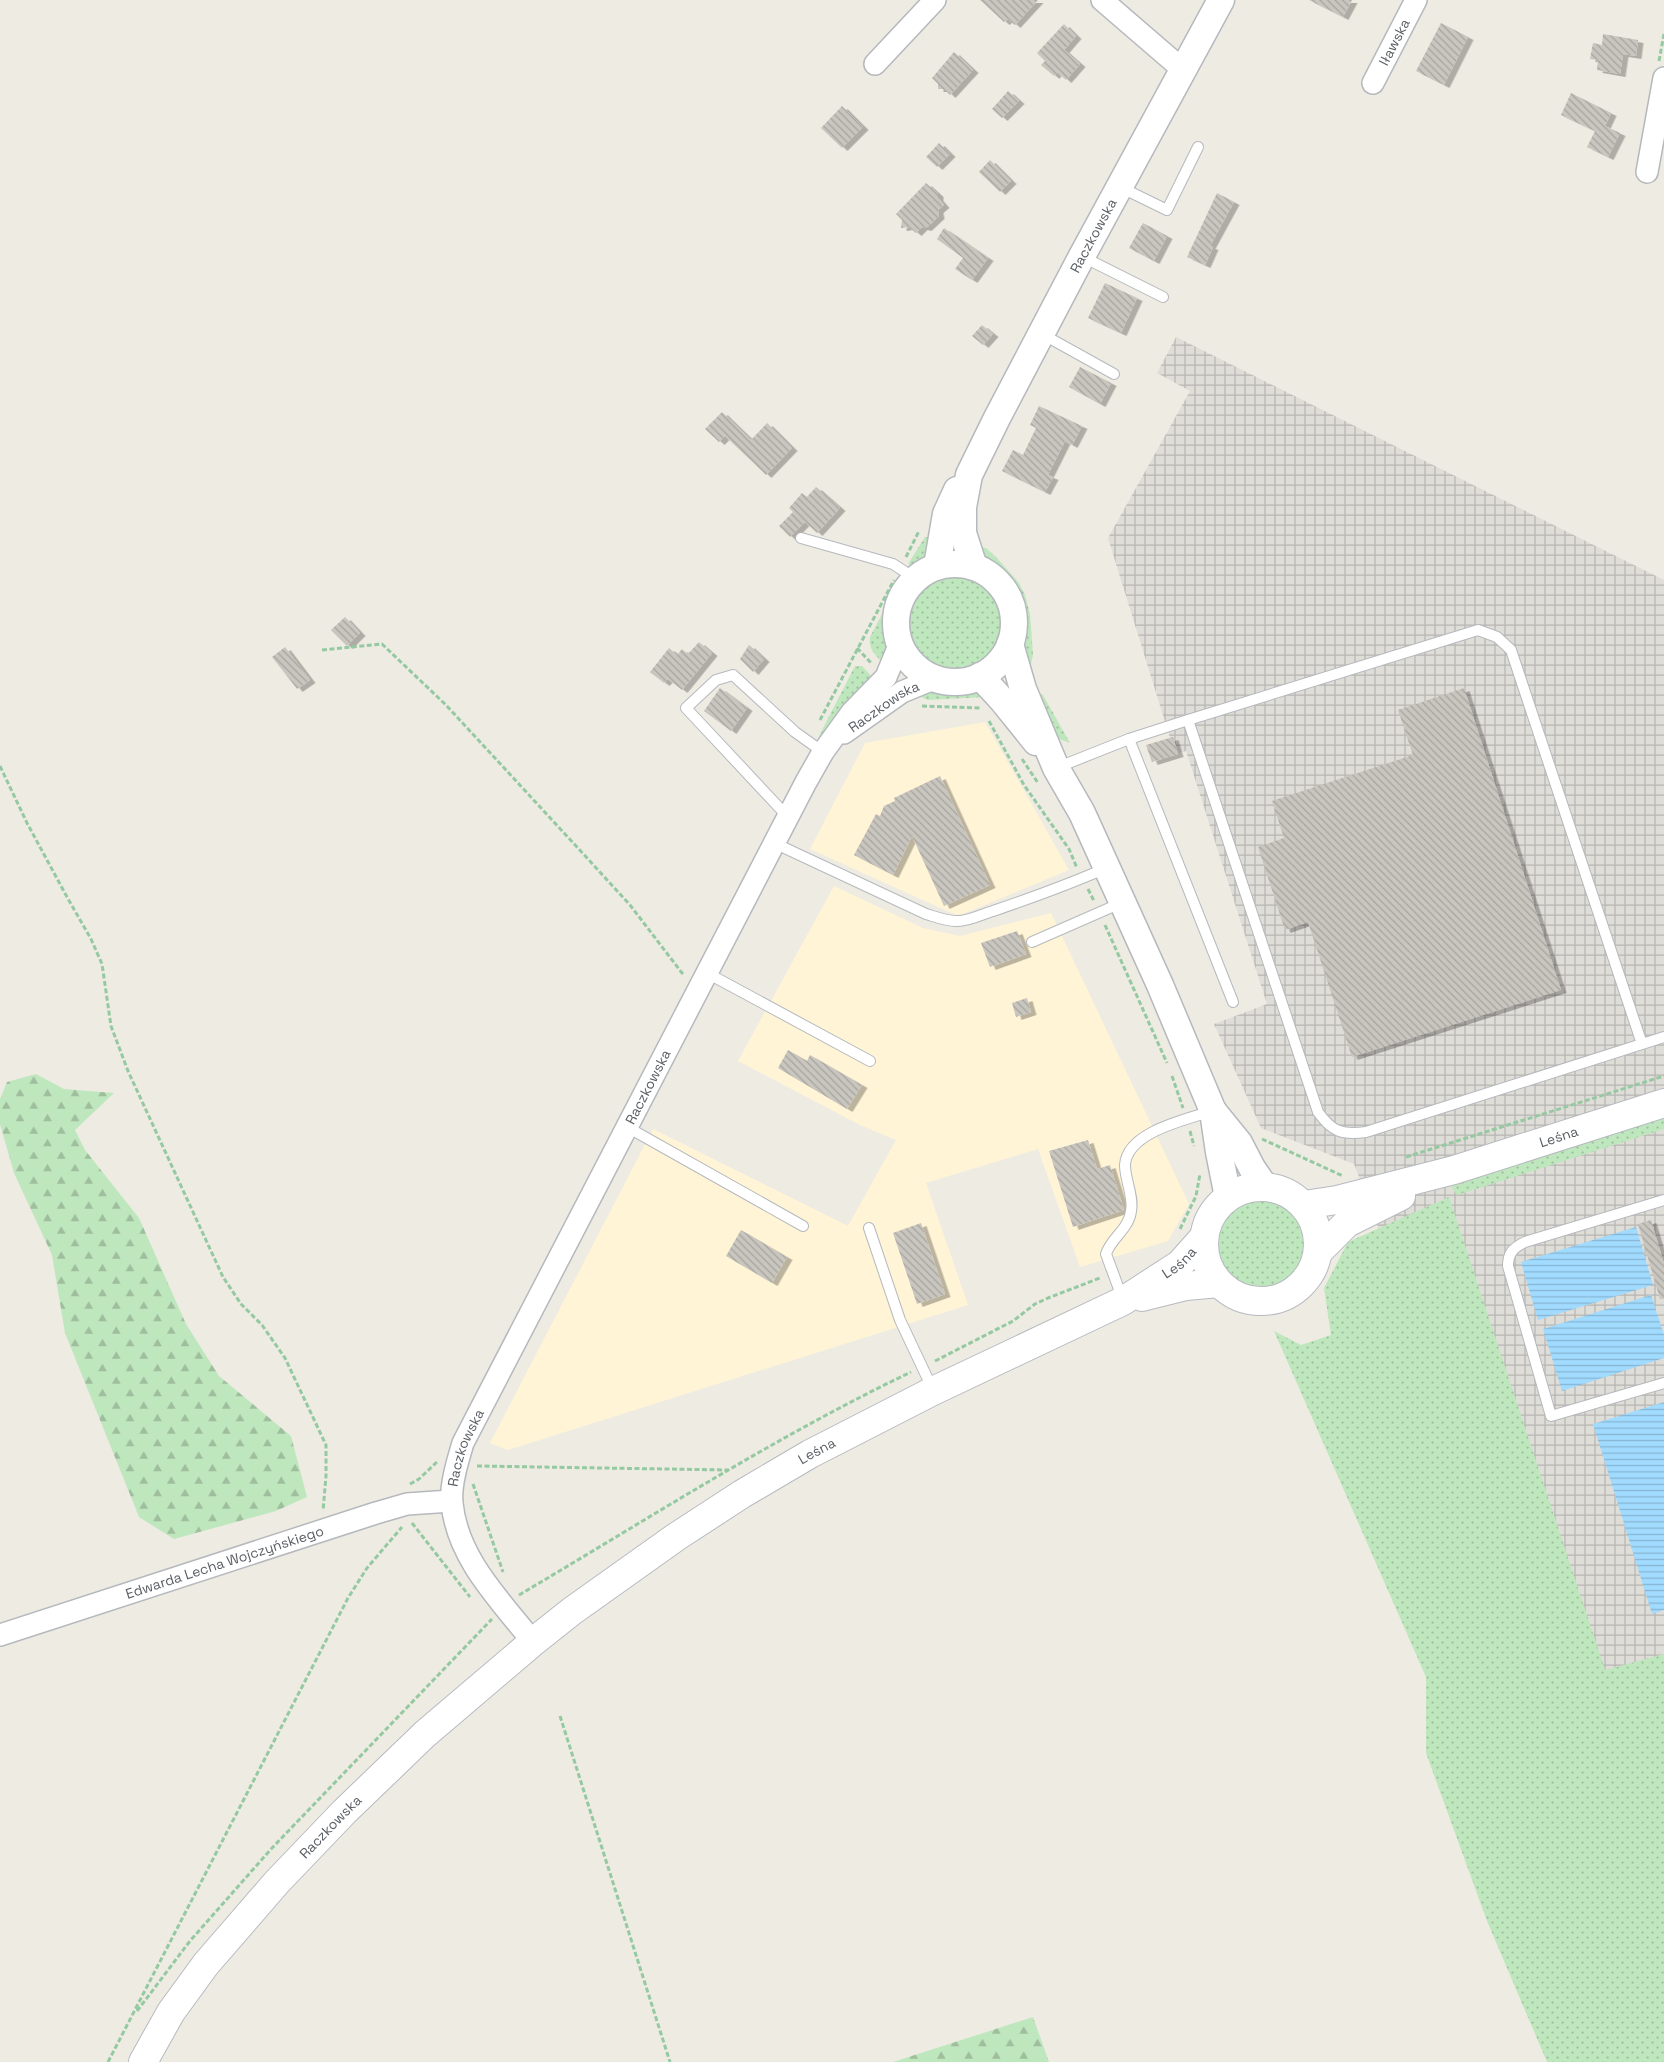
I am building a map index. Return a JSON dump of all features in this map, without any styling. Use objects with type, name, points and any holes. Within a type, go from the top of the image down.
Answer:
[{"type":"main road","name":"Leśna","points":[[1304,1205],[1337,1200],[1454,1170],[1664,1103]]},
{"type":"main road","name":"Leśna","points":[[1319,1251],[1347,1223],[1454,1170]]},
{"type":"main road","points":[[1265,1187],[1286,1192],[1304,1205],[1316,1226],[1319,1251],[1316,1264],[1306,1280],[1291,1294],[1279,1299],[1260,1302],[1241,1298],[1229,1292],[1219,1283],[1206,1262],[1204,1237],[1212,1215],[1228,1197],[1246,1189],[1265,1187]]},
{"type":"main road","name":"Leśna","points":[[533,1642],[572,1611],[668,1543],[742,1494],[810,1454],[933,1391],[1124,1301],[1180,1264],[1204,1237]]},
{"type":"main road","name":"Leśna","points":[[1124,1301],[1186,1286],[1219,1283]]},
{"type":"main road","name":"Raczkowska","points":[[143,2062],[171,2012],[206,1964],[277,1882],[344,1812],[425,1734],[533,1642]]},
{"type":"street","points":[[875,64],[934,0]]},
{"type":"street","points":[[1102,0],[1182,69]]},
{"type":"street","name":"Raczkowska","points":[[918,571],[957,488],[969,475],[1082,256],[1221,0]]},
{"type":"street","name":"Iławska","points":[[1373,83],[1416,0]]},
{"type":"street","points":[[1647,172],[1664,78]]},
{"type":"street","name":"Raczkowska","points":[[969,475],[964,507],[963,533],[974,567]]},
{"type":"street","points":[[958,563],[974,567],[990,574],[1003,587],[1011,602],[1014,620],[1010,644],[1006,654],[994,667],[980,676],[964,681],[947,681],[936,678],[915,667],[900,644],[896,619],[900,601],[918,571],[958,563]]},
{"type":"street","name":"Raczkowska","points":[[533,1642],[472,1563],[458,1536],[451,1501],[457,1463],[463,1443],[788,817],[822,745],[886,678],[900,644]]},
{"type":"street","points":[[1010,644],[1023,689],[1056,768],[1082,813],[1106,868],[1111,908],[1160,985],[1213,1111],[1228,1197]]},
{"type":"street","points":[[980,676],[1003,701],[1056,768]]},
{"type":"street","name":"Raczkowska","points":[[822,745],[902,692],[936,678]]},
{"type":"street","points":[[1213,1111],[1239,1143],[1252,1168],[1265,1187]]},
{"type":"street","name":"Edwarda Lecha Wojczyńskiego","points":[[0,1635],[407,1504],[451,1501]]},
{"type":"lane","points":[[1120,187],[1167,210],[1198,147]]},
{"type":"lane","points":[[1082,256],[1163,297]]},
{"type":"lane","points":[[1041,334],[1114,374]]},
{"type":"lane","points":[[801,538],[918,571]]},
{"type":"lane","points":[[1056,768],[1129,738],[1478,630],[1497,636],[1511,650],[1642,1044]]},
{"type":"lane","points":[[788,817],[686,708],[716,680],[733,675],[795,732],[822,745]]},
{"type":"lane","points":[[1188,720],[1318,1112],[1327,1124],[1338,1131],[1350,1134],[1366,1132],[1664,1037]]},
{"type":"lane","points":[[1129,738],[1233,1002]]},
{"type":"lane","points":[[774,843],[926,914],[940,919],[956,921],[991,912],[1106,868]]},
{"type":"lane","points":[[1032,942],[1111,908]]},
{"type":"lane","points":[[704,977],[870,1062]]},
{"type":"lane","points":[[1124,1301],[1106,1254],[1108,1246],[1128,1223],[1132,1210],[1125,1167],[1127,1154],[1136,1143],[1152,1133],[1213,1111]]},
{"type":"lane","points":[[627,1127],[803,1226]]},
{"type":"lane","points":[[1664,1200],[1524,1242],[1511,1252],[1508,1266],[1551,1416],[1664,1383]]},
{"type":"lane","points":[[870,1228],[900,1320],[933,1391]]},
{"type":"path","points":[[822,745],[918,571],[923,526]]},
{"type":"path","points":[[322,650],[382,644],[446,705],[584,854],[630,905],[682,973],[704,977]]},
{"type":"path","points":[[987,717],[1024,785],[1069,849],[1083,878],[1111,908],[1168,1065]]},
{"type":"path","points":[[0,766],[45,856],[92,939],[102,964],[112,1026],[128,1071],[223,1277],[241,1304],[262,1325],[285,1358],[326,1446],[326,1476],[322,1504],[327,1529]]},
{"type":"path","points":[[1172,1074],[1196,1152]]},
{"type":"path","points":[[1401,1159],[1664,1076]]},
{"type":"path","points":[[1256,1137],[1345,1176]]},
{"type":"path","points":[[477,1466],[730,1470]]},
{"type":"path","points":[[470,1475],[504,1574]]},
{"type":"path","points":[[408,1519],[472,1599]]},
{"type":"path","points":[[512,1590],[518,1596]]},
{"type":"path","points":[[560,1716],[670,2062]]},
{"type":"shaded area","points":[[1176,337],[1664,580],[1664,1742],[1568,1728],[1354,1164],[1261,1128],[1214,1024],[1267,1004],[1186,751],[1175,754],[1108,538],[1190,391],[1157,373]]},
{"type":"shaded area","points":[[985,722],[1069,870],[958,916],[810,849],[865,743]]},
{"type":"shaded area","points":[[834,886],[923,928],[960,936],[1051,913],[1189,1204],[1168,1241],[1080,1267],[1038,1149],[926,1183],[968,1305],[508,1450],[490,1443],[653,1129],[848,1226],[896,1140],[860,1125],[738,1061]]},
{"type":"green space","points":[[925,537],[930,537],[928,558],[918,567],[908,564]]},
{"type":"green space","points":[[973,547],[986,548],[996,557],[1019,583],[1025,595],[1030,614],[1033,655],[1030,668],[1022,642],[1025,625],[1022,604],[1015,589],[1005,575],[981,558]]},
{"type":"green space","points":[[955,564],[978,569],[997,581],[1009,600],[1014,623],[1009,646],[997,665],[978,677],[955,682],[932,677],[913,665],[901,646],[896,623],[901,600],[913,581],[932,569]]},
{"type":"green space","points":[[902,576],[903,580],[894,595],[889,612],[888,624],[891,643],[886,666],[872,650],[870,637]]},
{"type":"green space","points":[[855,666],[862,666],[876,681],[834,720],[820,738],[819,736]]},
{"type":"green space","points":[[930,689],[973,692],[985,697],[928,700],[912,693]]},
{"type":"green space","points":[[1035,691],[1043,695],[1070,743],[1059,739],[1054,734]]},
{"type":"green space","points":[[36,1074],[64,1089],[114,1093],[75,1130],[85,1150],[139,1218],[186,1324],[219,1376],[291,1436],[307,1497],[276,1511],[174,1539],[139,1517],[65,1333],[52,1255],[14,1173],[0,1124],[0,1099],[7,1082]]},
{"type":"green space","points":[[1664,1114],[1664,1129],[1457,1195],[1449,1183]]},
{"type":"green space","points":[[1449,1197],[1605,1670],[1664,1654],[1664,2062],[1547,2062],[1487,1921],[1426,1753],[1426,1677],[1274,1331],[1301,1345],[1331,1335],[1324,1288],[1348,1242]]},
{"type":"green space","points":[[1263,1199],[1280,1202],[1295,1212],[1305,1227],[1308,1244],[1305,1261],[1295,1276],[1280,1286],[1263,1289],[1246,1286],[1231,1276],[1221,1261],[1218,1244],[1221,1227],[1231,1212],[1246,1202]]},
{"type":"green space","points":[[1033,2017],[1049,2062],[893,2062]]},
{"type":"water","points":[[1636,1227],[1653,1285],[1538,1320],[1521,1262]]},
{"type":"water","points":[[1651,1295],[1664,1335],[1664,1358],[1562,1391],[1543,1329]]},
{"type":"water","points":[[1664,1402],[1664,1610],[1652,1614],[1593,1424]]},
{"type":"building","points":[[980,0],[1038,0],[1015,25],[1008,19],[1004,22]]},
{"type":"building","points":[[1309,0],[1352,0],[1343,17]]},
{"type":"building","points":[[1441,23],[1468,37],[1444,85],[1416,71]]},
{"type":"building","points":[[1064,24],[1076,36],[1064,50],[1080,64],[1066,80],[1057,72],[1054,76],[1041,65],[1045,61],[1037,53]]},
{"type":"building","points":[[1603,34],[1638,40],[1636,56],[1623,54],[1620,74],[1597,70],[1598,60],[1590,59],[1593,43],[1602,45]]},
{"type":"building","points":[[954,52],[973,70],[950,95],[944,89],[938,89],[938,84],[932,78]]},
{"type":"building","points":[[1008,91],[1019,101],[1002,118],[992,109]]},
{"type":"building","points":[[1571,93],[1611,113],[1605,126],[1620,133],[1608,157],[1587,147],[1595,131],[1561,115]]},
{"type":"building","points":[[842,106],[863,127],[842,148],[821,128]]},
{"type":"building","points":[[939,143],[950,154],[937,167],[926,157]]},
{"type":"building","points":[[990,160],[1011,181],[1000,192],[979,172]]},
{"type":"building","points":[[926,183],[938,194],[938,198],[944,205],[938,210],[939,216],[926,228],[922,227],[916,233],[909,227],[901,228],[902,220],[896,214]]},
{"type":"building","points":[[1217,193],[1234,202],[1210,246],[1213,247],[1205,265],[1187,257]]},
{"type":"building","points":[[1143,223],[1167,236],[1154,261],[1129,248]]},
{"type":"building","points":[[944,228],[988,258],[972,280],[955,269],[963,258],[937,239]]},
{"type":"building","points":[[1105,283],[1137,298],[1121,333],[1088,318]]},
{"type":"building","points":[[982,325],[993,334],[983,345],[972,336]]},
{"type":"building","points":[[1080,367],[1111,383],[1100,404],[1069,387]]},
{"type":"building","points":[[1039,406],[1082,426],[1072,445],[1065,441],[1048,475],[1053,477],[1045,492],[1002,471],[1013,450],[1023,455],[1036,428],[1030,425]]},
{"type":"building","points":[[722,412],[751,440],[767,423],[792,448],[766,475],[725,436],[719,442],[705,429]]},
{"type":"building","points":[[816,487],[840,508],[817,533],[805,522],[790,537],[779,526],[793,512],[789,508],[802,493],[807,497]]},
{"type":"building","points":[[345,617],[360,633],[347,646],[331,630]]},
{"type":"building","points":[[699,642],[712,653],[682,690],[668,679],[664,683],[650,672],[669,648],[677,655],[682,649],[688,654]]},
{"type":"building","points":[[749,645],[764,659],[753,672],[740,659]]},
{"type":"building","points":[[285,647],[310,680],[297,689],[272,657]]},
{"type":"building","points":[[720,688],[747,708],[731,731],[704,711]]},
{"type":"building","points":[[1464,688],[1561,990],[1352,1057],[1308,922],[1285,930],[1258,847],[1284,838],[1272,801],[1413,755],[1398,710]]},
{"type":"building","points":[[1173,737],[1178,754],[1152,762],[1146,745]]},
{"type":"building","points":[[940,776],[990,885],[944,906],[912,836],[893,875],[854,855],[876,814],[880,816],[884,806],[895,801],[894,798]]},
{"type":"building","points":[[1017,931],[1026,954],[990,967],[981,943]]},
{"type":"building","points":[[1027,998],[1031,1012],[1016,1017],[1012,1003]]},
{"type":"building","points":[[788,1050],[807,1061],[810,1055],[862,1085],[847,1109],[778,1068]]},
{"type":"building","points":[[1088,1140],[1097,1169],[1110,1165],[1124,1210],[1073,1227],[1049,1151]]},
{"type":"building","points":[[1651,1220],[1664,1264],[1664,1299],[1660,1299],[1638,1224]]},
{"type":"building","points":[[921,1223],[945,1294],[917,1304],[893,1233]]},
{"type":"building","points":[[741,1230],[787,1257],[772,1283],[726,1256]]}]
